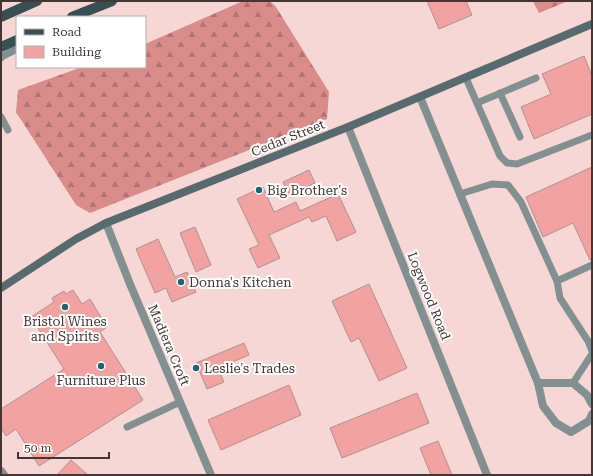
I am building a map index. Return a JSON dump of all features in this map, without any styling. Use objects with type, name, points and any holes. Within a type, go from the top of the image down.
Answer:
[{"type":"main road","points":[[1,16],[37,1]]},
{"type":"main road","points":[[74,16],[112,1]]},
{"type":"main road","name":"Cedar Street","points":[[1,288],[76,239],[106,223],[348,127],[592,24]]},
{"type":"main road","points":[[1,47],[16,40]]},
{"type":"street","points":[[420,97],[538,383],[543,406],[556,423],[571,432],[589,421],[592,414]]},
{"type":"street","name":"Logwood Road","points":[[348,127],[487,475]]},
{"type":"street","name":"Madiera Croft","points":[[106,223],[130,284],[211,475]]},
{"type":"street","points":[[538,383],[573,383],[587,395],[592,404]]},
{"type":"street","points":[[1,471],[4,475]]},
{"type":"lane","points":[[1,58],[16,50]]},
{"type":"lane","points":[[466,78],[500,156],[507,163],[517,164],[592,135]]},
{"type":"lane","points":[[477,103],[536,78]]},
{"type":"lane","points":[[500,93],[520,137]]},
{"type":"lane","points":[[1,117],[8,130]]},
{"type":"lane","points":[[460,194],[492,184],[508,185],[521,202],[557,281],[560,298],[588,341],[592,351]]},
{"type":"lane","points":[[557,281],[592,265]]},
{"type":"lane","points":[[573,383],[592,354]]},
{"type":"lane","points":[[127,427],[180,402]]},
{"type":"green space","points":[[243,1],[270,1],[276,7],[329,92],[327,119],[90,213],[76,205],[16,112],[18,90],[79,68],[146,68],[146,44]]},
{"type":"green space","points":[[533,1],[568,1],[539,13]]},
{"type":"building","points":[[427,1],[466,1],[472,15],[439,29]]},
{"type":"building","points":[[584,56],[592,76],[592,114],[534,139],[521,107],[551,94],[542,74]]},
{"type":"building","points":[[592,167],[592,260],[590,260],[573,223],[543,237],[526,197]]},
{"type":"building","points":[[309,170],[315,183],[289,195],[283,182]]},
{"type":"building","points":[[263,187],[274,212],[296,202],[300,211],[338,194],[356,232],[337,241],[326,216],[312,222],[309,217],[269,235],[280,258],[258,268],[249,249],[259,245],[237,199]]},
{"type":"building","points":[[195,227],[211,265],[196,272],[180,233]]},
{"type":"building","points":[[158,239],[175,277],[187,272],[196,292],[172,302],[166,288],[155,293],[136,249]]},
{"type":"building","points":[[369,284],[407,368],[379,381],[359,338],[351,342],[332,301]]},
{"type":"building","points":[[73,290],[82,304],[90,299],[107,327],[100,332],[143,400],[39,466],[16,429],[6,436],[1,428],[1,409],[64,369],[31,317],[54,302],[52,298],[64,291],[66,294]]},
{"type":"building","points":[[244,343],[249,355],[218,368],[224,382],[207,389],[196,363]]},
{"type":"building","points":[[289,385],[301,415],[221,450],[208,420]]},
{"type":"building","points":[[417,393],[429,423],[342,458],[330,428]]},
{"type":"building","points":[[438,441],[452,475],[431,475],[420,448]]},
{"type":"building","points":[[71,460],[88,475],[57,475]]},
{"type":"place","name":"Big Brother's","points":[[259,190]]},
{"type":"place","name":"Donna's Kitchen","points":[[181,282]]},
{"type":"place","name":"Bristol Wines and Spirits","points":[[65,307]]},
{"type":"place","name":"Furniture Plus","points":[[101,366]]},
{"type":"place","name":"Leslie's Trades","points":[[196,368]]}]
